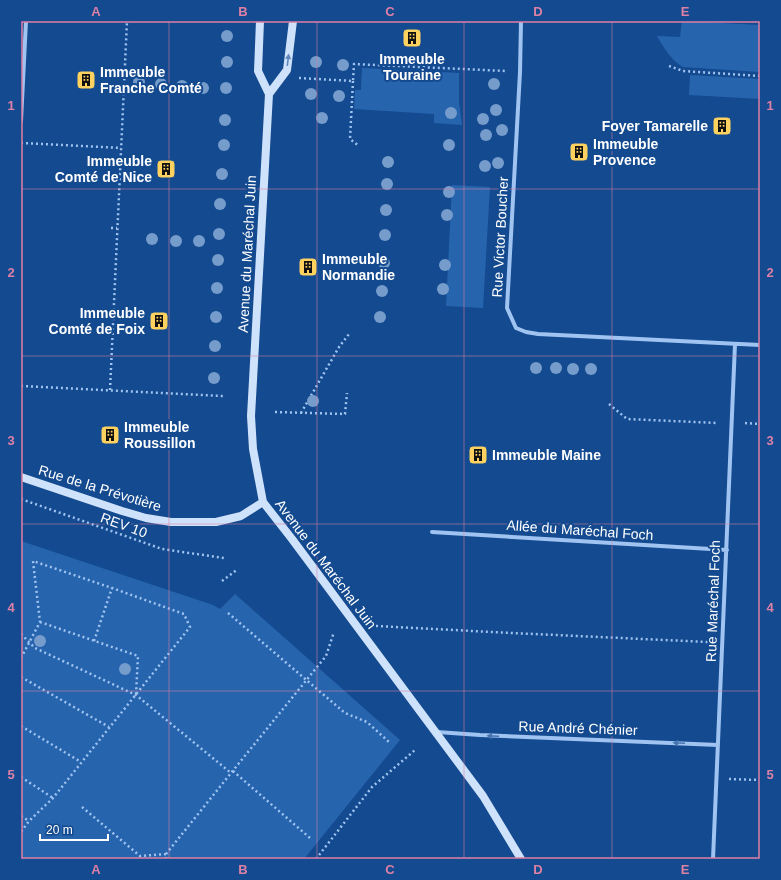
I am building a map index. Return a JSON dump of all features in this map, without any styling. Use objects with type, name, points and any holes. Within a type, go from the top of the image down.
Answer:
[{"type":"street","points":[[21,121],[26,21]]},
{"type":"street","points":[[260,21],[258,72],[270,94],[287,70],[293,21]]},
{"type":"street","name":"Rue Victor Boucher","points":[[521,21],[520,72],[507,308],[516,328],[526,332],[538,334],[760,345]]},
{"type":"street","name":"Avenue du Maréchal Juin","points":[[270,94],[251,416],[253,448],[263,502],[437,732],[483,796],[521,859]]},
{"type":"street","name":"Rue Maréchal Foch","points":[[713,859],[735,344]]},
{"type":"street","name":"Rue de la Prévotière","points":[[21,477],[122,511],[146,518],[171,522],[216,522],[241,516],[263,502]]},
{"type":"street","name":"Allée du Maréchal Foch","points":[[432,532],[726,550]]},
{"type":"street","name":"Rue André Chénier","points":[[437,732],[718,745]]},
{"type":"path","points":[[110,390],[127,21]]},
{"type":"path","points":[[359,146],[350,139],[354,64],[520,72]]},
{"type":"path","points":[[669,66],[683,71],[760,76]]},
{"type":"path","points":[[297,78],[353,80]]},
{"type":"path","points":[[21,143],[121,148]]},
{"type":"path","points":[[114,174],[120,174]]},
{"type":"path","points":[[111,228],[117,228]]},
{"type":"path","points":[[301,413],[339,347],[349,334]]},
{"type":"path","points":[[21,386],[223,396]]},
{"type":"path","points":[[275,412],[345,414],[347,393]]},
{"type":"path","points":[[608,404],[626,420],[711,424],[760,424]]},
{"type":"path","name":"REV 10","points":[[21,499],[162,549],[224,558]]},
{"type":"path","points":[[21,658],[28,642],[40,622],[33,561],[184,614],[190,627],[81,762],[54,798],[29,821],[21,832]]},
{"type":"path","points":[[222,581],[238,569]]},
{"type":"path","points":[[94,641],[112,588]]},
{"type":"path","points":[[228,613],[345,713],[367,722],[389,742]]},
{"type":"path","points":[[40,622],[138,656],[136,695]]},
{"type":"path","points":[[355,625],[512,634],[723,642]]},
{"type":"path","points":[[166,859],[166,854],[326,656],[334,632]]},
{"type":"path","points":[[21,634],[35,648],[136,695],[232,772],[310,838]]},
{"type":"path","points":[[21,676],[110,727]]},
{"type":"path","points":[[21,726],[81,762]]},
{"type":"path","points":[[316,859],[372,787],[415,750]]},
{"type":"path","points":[[21,777],[54,798]]},
{"type":"path","points":[[716,779],[760,780]]},
{"type":"path","points":[[82,806],[140,858],[166,854]]},
{"type":"path","points":[[21,816],[29,821]]},
{"type":"shaded area","points":[[682,21],[760,25],[760,72],[683,67],[671,57],[657,36],[680,37]]},
{"type":"shaded area","points":[[362,68],[459,73],[459,102],[462,125],[434,123],[434,114],[354,109],[355,90],[361,90]]},
{"type":"shaded area","points":[[690,75],[760,79],[760,99],[689,95]]},
{"type":"shaded area","points":[[452,185],[490,187],[483,308],[446,306]]},
{"type":"shaded area","points":[[21,541],[213,605],[220,609],[235,594],[400,740],[304,859],[21,859]]},
{"type":"place","name":"Immeuble Touraine","points":[[412,38]]},
{"type":"place","name":"Immeuble Franche Comté","points":[[86,80]]},
{"type":"place","name":"Foyer Tamarelle","points":[[722,126]]},
{"type":"place","name":"Immeuble Provence","points":[[579,152]]},
{"type":"place","name":"Immeuble Comté de Nice","points":[[166,169]]},
{"type":"place","name":"Immeuble Normandie","points":[[308,267]]},
{"type":"place","name":"Immeuble Comté de Foix","points":[[159,321]]},
{"type":"place","name":"Immeuble Roussillon","points":[[110,435]]},
{"type":"place","name":"Immeuble Maine","points":[[478,455]]}]
